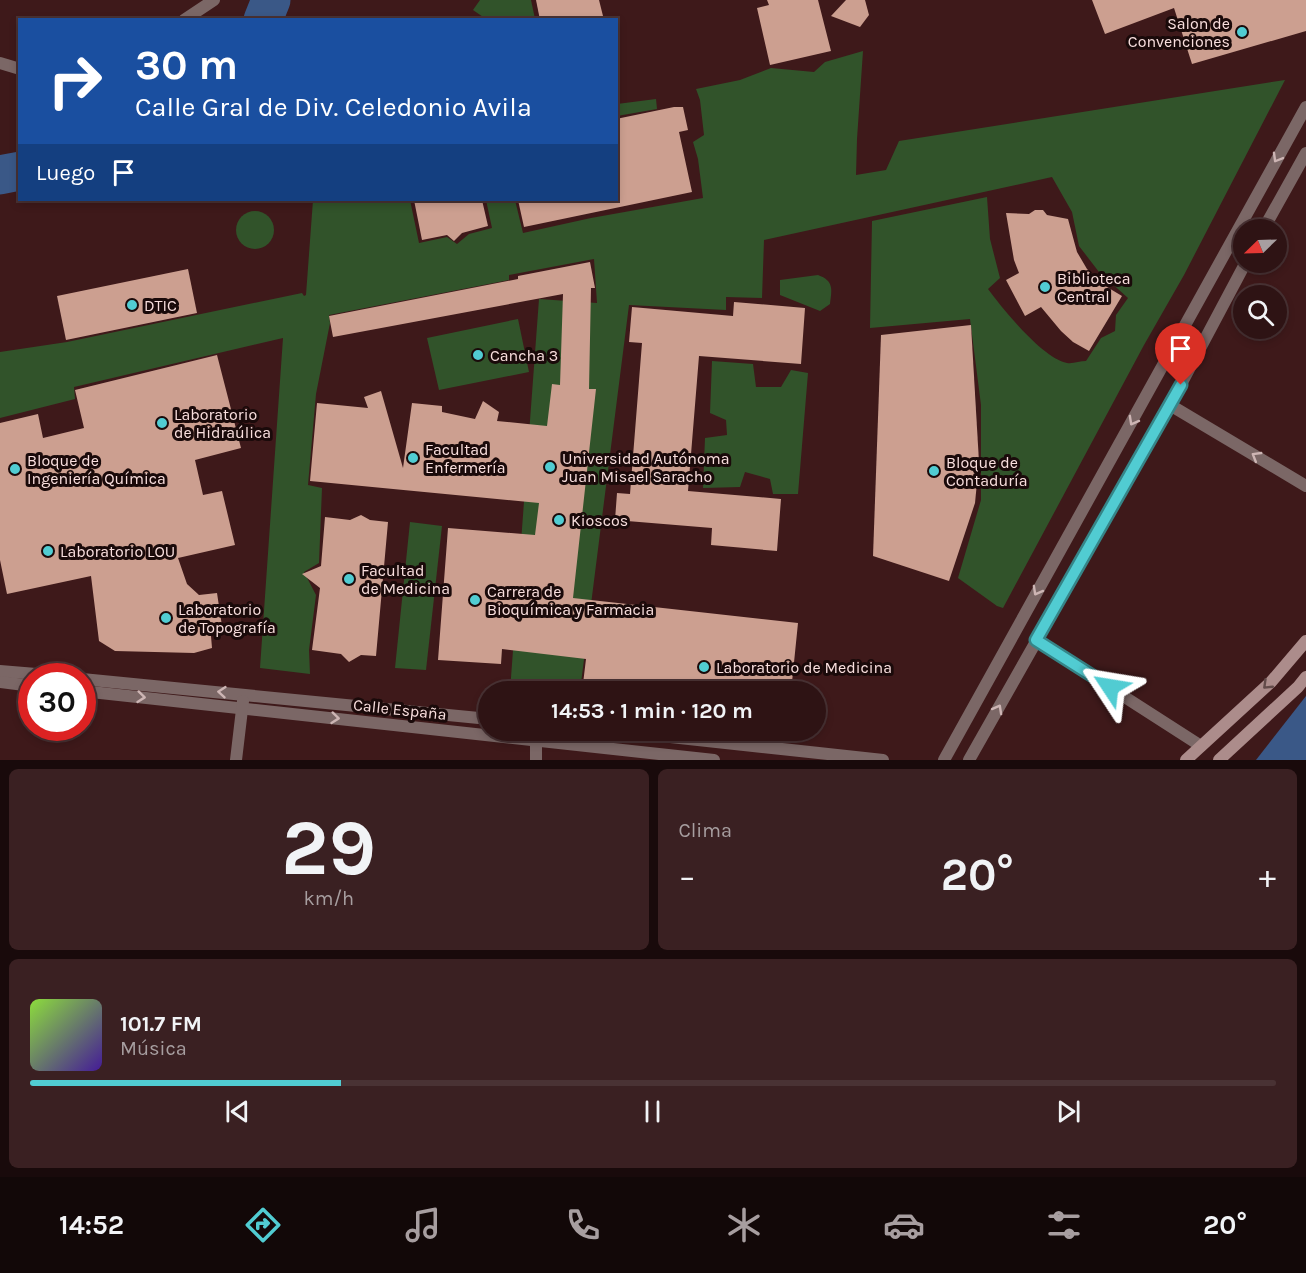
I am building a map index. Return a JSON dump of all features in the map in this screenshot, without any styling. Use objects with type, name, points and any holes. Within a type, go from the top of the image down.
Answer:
[{"type":"street","points":[[187,18],[214,0]]},
{"type":"street","points":[[0,63],[18,68]]},
{"type":"street","points":[[944,760],[1306,107]]},
{"type":"street","points":[[1269,219],[1306,153]]},
{"type":"street","points":[[969,760],[1170,405],[1240,273]]},
{"type":"street","points":[[1170,405],[1306,486]]},
{"type":"street","points":[[1036,640],[1201,746]]},
{"type":"street","points":[[1186,760],[1270,682],[1306,641]]},
{"type":"street","points":[[0,671],[18,672]]},
{"type":"street","points":[[1219,760],[1306,677]]},
{"type":"street","name":"Calle España","points":[[96,680],[478,718]]},
{"type":"street","points":[[0,682],[18,684]]},
{"type":"street","name":"Calle España","points":[[96,692],[478,734]]},
{"type":"street","points":[[236,760],[245,694]]},
{"type":"street","points":[[536,741],[536,760]]},
{"type":"street","name":"Calle España","points":[[536,741],[714,760]]},
{"type":"street","points":[[708,741],[883,760]]},
{"type":"green space","points":[[480,0],[531,0],[535,18],[485,18],[473,10]]},
{"type":"green space","points":[[863,51],[856,175],[886,170],[899,141],[1285,80],[1184,275],[1003,608],[958,578],[981,500],[981,405],[970,319],[870,328],[872,221],[987,197],[990,239],[1000,278],[988,289],[1024,332],[1046,352],[1067,363],[1086,361],[1101,338],[1115,331],[1116,315],[1128,298],[1099,272],[1079,246],[1072,212],[1052,177],[764,240],[762,298],[726,297],[726,310],[629,305],[581,681],[511,681],[539,299],[597,303],[594,259],[509,275],[509,280],[329,315],[330,323],[316,394],[308,485],[322,488],[319,563],[304,572],[316,595],[309,650],[310,674],[260,668],[283,338],[74,387],[75,399],[0,418],[0,352],[67,342],[302,293],[306,295],[313,201],[410,201],[419,243],[447,237],[457,244],[469,234],[492,228],[486,201],[515,201],[523,233],[703,198],[698,159],[693,142],[704,135],[700,100],[696,89],[740,80],[771,68],[814,72],[825,62]]},
{"type":"green space","points":[[656,99],[657,109],[618,116],[618,104]]},
{"type":"green space","points":[[255,211],[269,216],[274,230],[269,244],[255,249],[241,244],[236,230],[241,216]]},
{"type":"green space","points":[[818,275],[827,280],[831,286],[830,304],[820,311],[780,295],[780,280]]},
{"type":"green space","name":"Cancha 3","points":[[518,319],[529,372],[439,390],[427,338]]},
{"type":"green space","points":[[712,361],[753,364],[756,387],[781,387],[791,370],[808,373],[798,494],[773,494],[770,479],[745,472],[740,487],[703,488],[705,438],[727,435],[726,420],[710,413]]},
{"type":"green space","points":[[410,522],[442,526],[426,670],[395,668]]},
{"type":"water","points":[[1306,696],[1306,760],[1256,760]]},
{"type":"building","points":[[536,0],[599,0],[604,18],[540,18]]},
{"type":"building","points":[[767,0],[818,0],[831,51],[770,65],[757,8],[769,5]]},
{"type":"building","points":[[846,0],[865,0],[869,15],[860,27],[831,16]]},
{"type":"building","name":"Salon de Convenciones","points":[[1092,0],[1306,0],[1306,31],[1192,64],[1174,8],[1105,34]]},
{"type":"building","points":[[683,107],[688,130],[679,132],[692,192],[524,227],[518,201],[618,201],[618,119]]},
{"type":"building","points":[[414,201],[482,201],[488,226],[462,233],[454,241],[447,235],[422,240]]},
{"type":"building","points":[[1035,210],[1043,210],[1047,215],[1068,219],[1077,252],[1087,269],[1102,284],[1122,296],[1089,351],[1073,342],[1061,331],[1041,307],[1025,316],[1006,280],[1019,273],[1014,260],[1006,213],[1029,214]]},
{"type":"building","points":[[590,262],[595,288],[591,288],[589,389],[596,389],[573,598],[798,623],[792,681],[583,681],[586,659],[502,649],[501,664],[438,660],[448,528],[535,535],[539,503],[310,481],[317,403],[368,408],[364,397],[381,391],[403,468],[412,403],[442,406],[442,412],[475,419],[483,401],[499,412],[497,421],[547,426],[552,384],[560,385],[563,294],[333,337],[329,316],[518,279],[518,276]]},
{"type":"building","points":[[188,269],[197,313],[66,340],[57,296]]},
{"type":"building","points":[[734,302],[805,308],[801,364],[699,356],[688,491],[781,499],[777,551],[711,545],[712,528],[615,520],[617,493],[630,494],[642,343],[629,342],[632,307],[733,316]]},
{"type":"building","points":[[971,325],[979,462],[975,503],[949,581],[873,556],[881,335]]},
{"type":"building","points":[[217,355],[241,448],[195,460],[203,495],[222,491],[235,545],[178,558],[187,584],[199,595],[217,593],[222,626],[211,636],[212,648],[194,653],[115,651],[99,641],[91,576],[7,594],[0,560],[0,423],[38,414],[43,438],[84,428],[75,390]]},
{"type":"building","points":[[361,515],[370,520],[388,522],[376,656],[361,655],[349,662],[341,654],[312,650],[320,588],[302,574],[321,566],[325,517],[350,520]]},
{"type":"waterway","points":[[264,18],[271,0]]},
{"type":"waterway","points":[[0,175],[18,171]]},
{"type":"place","name":"Salon de Convenciones","points":[[1242,32]]},
{"type":"place","name":"Biblioteca Central","points":[[1045,287]]},
{"type":"place","name":"DTIC","points":[[132,305]]},
{"type":"place","name":"Cancha 3","points":[[478,355]]},
{"type":"place","name":"Laboratorio de Hidraúlica","points":[[162,423]]},
{"type":"place","name":"Facultad Enfermería","points":[[413,458]]},
{"type":"place","name":"Universidad Autónoma Juan Misael Saracho","points":[[550,467]]},
{"type":"place","name":"Bloque de Ingeniería Química","points":[[15,469]]},
{"type":"place","name":"Bloque de Contaduría","points":[[934,471]]},
{"type":"place","name":"Kioscos","points":[[559,520]]},
{"type":"place","name":"Laboratorio LOU","points":[[48,551]]},
{"type":"place","name":"Facultad de Medicina","points":[[349,579]]},
{"type":"place","name":"Carrera de Bioquímica y Farmacia","points":[[475,600]]},
{"type":"place","name":"Laboratorio de Topografía","points":[[166,618]]},
{"type":"place","name":"Laboratorio de Medicina","points":[[704,667]]},
{"type":"route","points":[[1110,687],[1036,640],[1181,385]]}]
